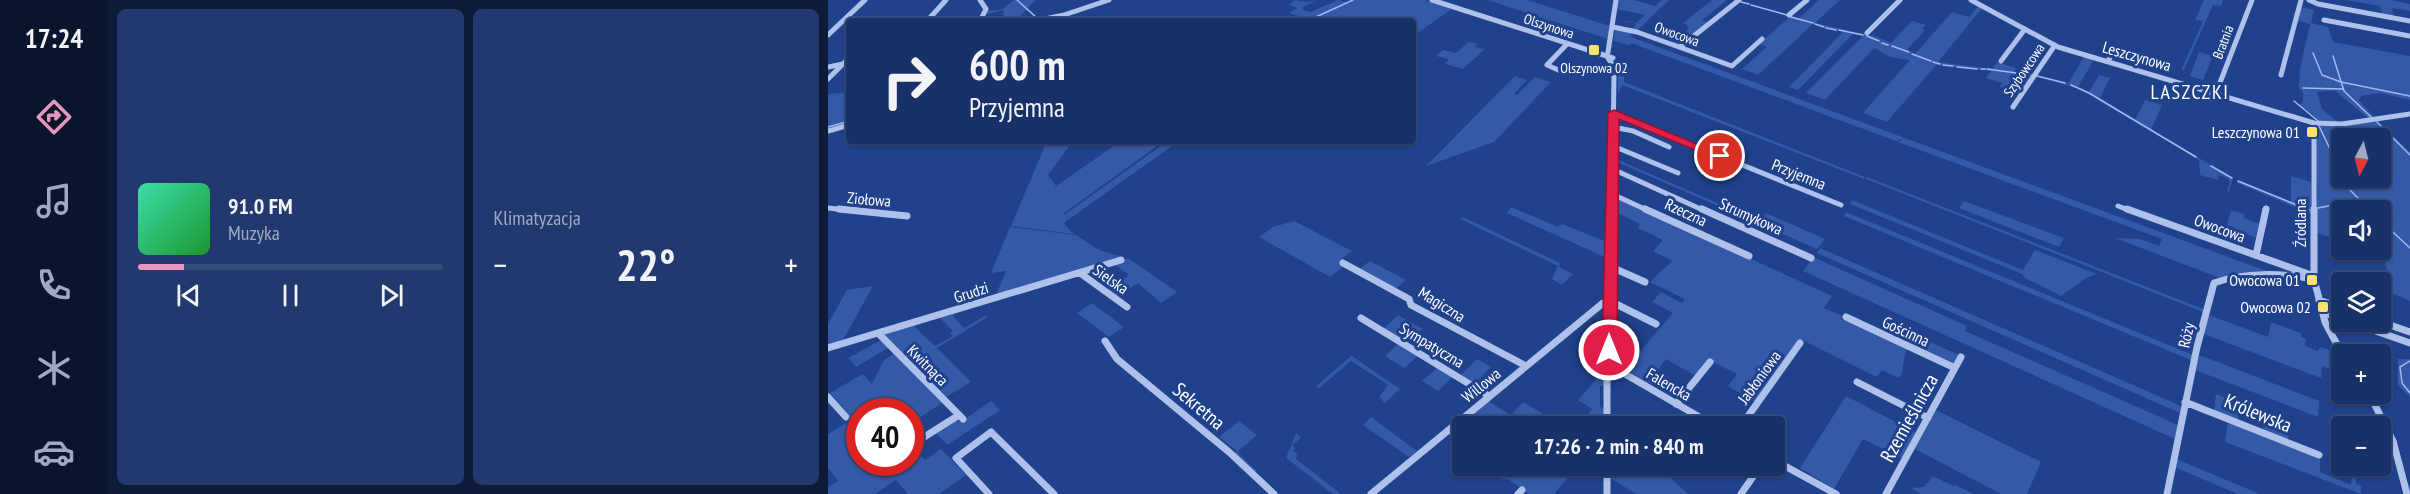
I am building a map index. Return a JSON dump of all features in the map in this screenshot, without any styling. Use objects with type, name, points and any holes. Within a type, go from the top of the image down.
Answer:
[{"type":"street","points":[[828,35],[865,0]]},
{"type":"street","points":[[930,18],[946,0]]},
{"type":"street","points":[[980,0],[986,9],[982,18]]},
{"type":"street","points":[[1089,7],[1095,0]]},
{"type":"street","points":[[1047,18],[1109,0]]},
{"type":"street","name":"Olszynowa","points":[[1432,0],[1591,52],[1610,56]]},
{"type":"street","points":[[1607,416],[1607,368],[1613,362],[1609,346],[1614,112],[1610,56],[1616,0]]},
{"type":"street","points":[[1680,47],[1739,0]]},
{"type":"street","points":[[1789,15],[1807,0]]},
{"type":"street","points":[[1868,33],[1900,0]]},
{"type":"street","name":"Leszczynowa","points":[[1974,0],[2055,45],[2314,123],[2342,124],[2410,114]]},
{"type":"street","name":"Bratnia","points":[[2216,93],[2252,0]]},
{"type":"street","points":[[2281,75],[2301,0]]},
{"type":"street","points":[[2309,0],[2318,4],[2410,21]]},
{"type":"street","points":[[2324,20],[2410,36]]},
{"type":"street","name":"Owocowa","points":[[1613,27],[1637,32],[1732,66],[1762,39]]},
{"type":"street","points":[[828,29],[834,29]]},
{"type":"street","points":[[2001,61],[2025,29]]},
{"type":"street","points":[[1563,72],[1547,65],[1567,44]]},
{"type":"street","name":"Szybowcowa","points":[[2013,108],[2055,45]]},
{"type":"street","points":[[2108,61],[2114,51]]},
{"type":"street","points":[[828,67],[846,61]]},
{"type":"street","points":[[828,79],[846,62]]},
{"type":"street","name":"Przyjemna","points":[[1614,112],[1841,206]]},
{"type":"street","name":"Źródlana","points":[[2314,123],[2314,277],[2322,312],[2337,344]]},
{"type":"street","points":[[828,131],[846,126]]},
{"type":"street","points":[[1613,127],[1634,131],[1669,147]]},
{"type":"street","points":[[1613,146],[1678,173]]},
{"type":"street","name":"Strumykowa","points":[[1613,171],[1811,258]]},
{"type":"street","name":"Rzeczna","points":[[1612,194],[1749,256]]},
{"type":"street","name":"Owocowa","points":[[2118,206],[2314,277]]},
{"type":"street","name":"Ziołowa","points":[[828,208],[907,216]]},
{"type":"street","points":[[2256,255],[2266,208]]},
{"type":"street","name":"Grudzi","points":[[828,348],[1121,260]]},
{"type":"street","name":"Magiczna","points":[[1343,263],[1409,299],[1411,305],[1526,366]]},
{"type":"street","points":[[1611,267],[1645,282]]},
{"type":"street","name":"Sielska","points":[[1080,273],[1127,307]]},
{"type":"street","name":"Róży","points":[[2167,494],[2185,402],[2208,300],[2214,283],[2246,276],[2314,277]]},
{"type":"street","points":[[2319,300],[2331,304]]},
{"type":"street","points":[[1610,301],[1656,324]]},
{"type":"street","name":"Willowa","points":[[1371,494],[1603,303],[1610,301]]},
{"type":"street","points":[[2322,312],[2331,315]]},
{"type":"street","name":"Gościnna","points":[[1846,317],[1955,368]]},
{"type":"street","name":"Sympatyczna","points":[[1361,318],[1489,396]]},
{"type":"street","points":[[2391,325],[2410,332]]},
{"type":"street","points":[[2378,332],[2410,343]]},
{"type":"street","name":"Kwitnąca","points":[[879,333],[961,417],[924,438]]},
{"type":"street","name":"Sekretna","points":[[1105,341],[1117,358],[1229,452],[1274,494]]},
{"type":"street","name":"Jabłoniowa","points":[[1748,416],[1800,343]]},
{"type":"street","name":"Rzemieślnicza","points":[[1886,494],[1961,357]]},
{"type":"street","name":"Falencka","points":[[1613,362],[1625,374],[1697,416]]},
{"type":"street","points":[[1676,404],[1710,362]]},
{"type":"street","points":[[1857,382],[1928,418]]},
{"type":"street","points":[[828,397],[846,417]]},
{"type":"street","name":"Królewska","points":[[2185,402],[2319,455]]},
{"type":"street","points":[[2374,404],[2401,465],[2407,494]]},
{"type":"street","points":[[989,494],[956,458],[991,432],[1054,494]]},
{"type":"street","points":[[1785,466],[1836,494]]},
{"type":"street","points":[[1607,476],[1607,494]]},
{"type":"street","points":[[1741,494],[1753,476]]},
{"type":"shaded area","points":[[1014,0],[1036,0],[1028,8],[1038,18],[1026,10],[1020,16],[1004,16],[1003,10],[985,15],[987,11],[1003,9]]},
{"type":"shaded area","points":[[1318,0],[1303,7],[1303,10],[1310,12],[1338,0],[1351,3],[1351,0],[1425,0],[1452,9],[1416,34],[1416,18],[1330,18],[1324,16],[1304,18],[1289,13],[1297,8],[1289,5],[1294,1]]},
{"type":"shaded area","points":[[1487,0],[1527,0],[1610,26],[1608,39]]},
{"type":"shaded area","points":[[1618,0],[1634,0],[1655,6],[1662,0],[1669,0],[1638,30],[1631,30],[1636,24],[1617,20],[1636,23],[1645,15],[1617,9]]},
{"type":"shaded area","points":[[1712,0],[1727,0],[1702,20],[1709,23],[1681,45],[1671,43],[1688,30],[1687,25],[1683,23]]},
{"type":"shaded area","points":[[1819,0],[1840,0],[1815,23],[1877,37],[1891,43],[1912,21],[1926,25],[1922,29],[1925,30],[1907,50],[1915,54],[1952,12],[1969,17],[1979,5],[1983,7],[1938,62],[1992,69],[1997,62],[2016,68],[2014,72],[2033,75],[2020,94],[2000,87],[2002,83],[1986,78],[1991,71],[1936,65],[1887,122],[1863,113],[1910,60],[1890,57],[1874,48],[1825,100],[1806,93],[1863,36],[1853,34],[1798,90],[1789,87],[1843,32],[1813,24],[1758,75],[1742,69],[1767,47],[1759,44],[1791,16],[1799,18]]},
{"type":"shaded area","points":[[2204,0],[2223,0],[2221,6],[2213,5],[2184,70],[2181,70],[2203,21],[2195,20]]},
{"type":"shaded area","points":[[2346,0],[2391,0],[2410,4],[2410,11],[2392,8],[2394,17],[2383,15],[2380,6]]},
{"type":"shaded area","points":[[2301,7],[2314,10],[2311,23],[2328,27],[2333,42],[2410,56],[2410,100],[2380,93],[2361,96],[2359,100],[2374,117],[2368,118],[2334,90],[2317,92],[2322,109],[2338,122],[2316,121],[2313,115],[2298,106],[2303,102],[2303,93],[2299,88],[2300,69],[2310,24],[2298,21]]},
{"type":"shaded area","points":[[1615,28],[1631,31],[1631,37],[2280,276],[2220,278],[2115,238],[2140,239],[2159,246],[2162,239],[1898,142],[1904,138],[1896,141],[1631,43],[1630,46],[1614,41]]},
{"type":"shaded area","points":[[1469,42],[1478,44],[1475,47],[1485,49],[1463,69],[1445,64],[1449,59],[1436,56],[1443,50],[1456,53]]},
{"type":"shaded area","points":[[2199,52],[2213,56],[2203,80],[2190,76]]},
{"type":"shaded area","points":[[2085,55],[2095,58],[2078,87],[2089,92],[2099,75],[2110,78],[2100,98],[2135,120],[2145,100],[2162,105],[2151,130],[2233,178],[2229,192],[2227,191],[2230,182],[2228,178],[2219,175],[2218,180],[2200,175],[2199,160],[2078,88],[2036,77],[2068,84]]},
{"type":"shaded area","points":[[1618,75],[1624,77],[1624,82],[1865,177],[1864,179],[1622,85],[1618,94]]},
{"type":"shaded area","points":[[1515,76],[1527,80],[1514,94],[1517,95],[1535,77],[1551,82],[1494,142],[1426,166]]},
{"type":"shaded area","points":[[846,91],[846,125],[828,129],[828,94]]},
{"type":"shaded area","points":[[2378,122],[2384,128],[2331,128],[2331,188],[2391,188],[2391,134],[2410,152],[2410,301],[2392,293],[2391,272],[2387,272],[2385,260],[2391,260],[2391,200],[2331,200],[2331,238],[2317,233],[2315,125]]},
{"type":"shaded area","points":[[1046,144],[1071,144],[1048,175],[1056,186],[1117,144],[1160,144],[1064,215],[1164,144],[1175,144],[1065,222],[1074,234],[1011,226]]},
{"type":"shaded area","points":[[1616,159],[1759,221],[1766,213],[1825,239],[1817,249],[1617,162]]},
{"type":"shaded area","points":[[2291,176],[2311,182],[2311,214],[2237,183],[2238,180],[2291,203]]},
{"type":"shaded area","points":[[1867,177],[2203,309],[2203,312],[1866,179]]},
{"type":"shaded area","points":[[1616,197],[1832,296],[1824,308],[1842,316],[1841,319],[1908,348],[1899,378],[1882,370],[1877,377],[1800,339],[1755,402],[1728,386],[1737,374],[1709,360],[1696,376],[1666,359],[1648,383],[1625,369],[1673,313],[1652,302],[1661,292],[1682,303],[1685,299],[1650,282],[1672,261],[1653,251],[1663,240],[1638,228],[1640,224],[1616,212]]},
{"type":"shaded area","points":[[1852,200],[2023,270],[2035,250],[2097,274],[2086,278],[2061,296],[2025,278],[2022,274],[1850,204]]},
{"type":"shaded area","points":[[1964,201],[2064,238],[2059,247],[1959,208]]},
{"type":"shaded area","points":[[1511,207],[1558,227],[1562,224],[1607,242],[1607,258],[1507,213]]},
{"type":"shaded area","points":[[2231,210],[2244,214],[2244,218],[2260,224],[2256,238],[2227,225]]},
{"type":"shaded area","points":[[1846,212],[2193,355],[2193,361],[1844,216]]},
{"type":"shaded area","points":[[1463,217],[1560,263],[1559,267],[1573,274],[1562,285],[1552,279],[1558,266],[1460,219]]},
{"type":"shaded area","points":[[1294,221],[1352,251],[1341,259],[1344,266],[1330,277],[1259,237],[1273,227]]},
{"type":"shaded area","points":[[1010,227],[1076,235],[1099,250],[1123,257],[995,297],[1006,271],[991,273]]},
{"type":"shaded area","points":[[1820,248],[2181,406],[2180,413],[1817,253]]},
{"type":"shaded area","points":[[1813,257],[1967,326],[1965,331],[2178,425],[2175,439],[1803,271]]},
{"type":"shaded area","points":[[1128,258],[1177,292],[1161,303],[1138,283],[1117,297],[1107,290],[1129,275],[1114,264]]},
{"type":"shaded area","points":[[1370,261],[1406,280],[1396,289],[1359,269]]},
{"type":"shaded area","points":[[873,286],[842,342],[828,346],[828,324],[847,290]]},
{"type":"shaded area","points":[[1092,303],[1124,327],[1109,337],[1077,313]]},
{"type":"shaded area","points":[[955,314],[953,316],[964,328],[986,315],[988,317],[937,348],[971,382],[946,397],[883,336],[885,333],[913,325],[935,346],[953,336],[950,333],[953,331],[940,318]]},
{"type":"shaded area","points":[[2206,314],[2268,337],[2271,322],[2301,333],[2301,337],[2306,339],[2305,346],[2318,351],[2320,347],[2331,351],[2331,369],[2322,366],[2321,378],[2201,333]]},
{"type":"shaded area","points":[[1398,315],[1423,329],[1406,344],[1383,329]]},
{"type":"shaded area","points":[[1917,336],[1959,355],[1953,366],[1911,346]]},
{"type":"shaded area","points":[[881,340],[888,348],[856,367],[848,358]]},
{"type":"shaded area","points":[[1398,344],[1418,356],[1404,368],[1385,356]]},
{"type":"shaded area","points":[[894,354],[942,403],[924,415],[924,398],[846,398],[846,411],[830,393],[863,374],[872,384],[884,360]]},
{"type":"shaded area","points":[[1351,356],[1400,389],[1385,403],[1379,397],[1388,385],[1351,361],[1319,388],[1316,386]]},
{"type":"shaded area","points":[[2202,356],[2319,401],[2318,417],[2195,370],[2199,357]]},
{"type":"shaded area","points":[[1477,359],[1491,367],[1475,383],[1461,375]]},
{"type":"shaded area","points":[[2398,359],[2410,359],[2410,397],[2398,385]]},
{"type":"shaded area","points":[[1438,367],[1454,376],[1438,391],[1422,381]]},
{"type":"shaded area","points":[[1605,372],[1605,385],[1600,386],[1600,407],[1604,408],[1604,416],[1586,416],[1592,409],[1578,400]]},
{"type":"shaded area","points":[[1503,387],[1489,402],[1511,415],[1523,402],[1547,416],[1475,416],[1473,414]]},
{"type":"shaded area","points":[[2216,394],[2240,404],[2238,421],[2214,411]]},
{"type":"shaded area","points":[[1846,396],[1917,433],[1903,459],[1863,439],[1834,489],[1800,468]]},
{"type":"shaded area","points":[[991,401],[1000,410],[947,445],[935,432],[954,420],[961,422]]},
{"type":"shaded area","points":[[1936,410],[2041,462],[2027,494],[2001,494],[1915,449]]},
{"type":"shaded area","points":[[2265,414],[2290,423],[2288,441],[2263,431]]},
{"type":"shaded area","points":[[1371,417],[1417,451],[1409,457],[1363,425]]},
{"type":"shaded area","points":[[1239,421],[1257,435],[1237,452],[1257,471],[1255,473],[1233,455],[1237,451],[1219,437]]},
{"type":"shaded area","points":[[2228,421],[2320,459],[2320,472],[2351,485],[2352,476],[2356,476],[2356,484],[2361,486],[2361,494],[2225,442]]},
{"type":"shaded area","points":[[846,423],[846,476],[924,476],[924,459],[941,449],[966,475],[939,494],[908,494],[896,480],[875,494],[828,494],[828,487],[838,481],[828,468],[828,434]]},
{"type":"shaded area","points":[[1296,433],[1301,438],[1292,445],[1297,454],[1296,459],[1341,494],[1333,494],[1286,458]]},
{"type":"shaded area","points":[[2176,459],[2260,494],[2238,494],[2174,467]]},
{"type":"shaded area","points":[[1506,476],[1570,476],[1554,494],[1529,494],[1508,479],[1502,480]]},
{"type":"shaded area","points":[[1610,476],[1668,476],[1688,494],[1636,494]]},
{"type":"shaded area","points":[[1933,476],[1973,494],[1921,494],[1911,488],[1924,487]]},
{"type":"waterway","points":[[1017,0],[1037,18]]},
{"type":"waterway","points":[[1314,18],[1353,0]]},
{"type":"waterway","points":[[1741,2],[1749,4]]},
{"type":"waterway","points":[[1751,5],[1787,15]]},
{"type":"waterway","points":[[1791,17],[1813,23]]},
{"type":"waterway","points":[[1815,24],[1824,27]]},
{"type":"waterway","points":[[1826,28],[1836,30]]},
{"type":"waterway","points":[[1839,30],[1863,35]]},
{"type":"waterway","points":[[1867,36],[1879,41]]},
{"type":"waterway","points":[[1882,43],[1888,45]]},
{"type":"waterway","points":[[1892,46],[1909,52]]},
{"type":"waterway","points":[[2313,53],[2322,75],[2341,82]]},
{"type":"waterway","points":[[1912,54],[1931,61]]},
{"type":"waterway","points":[[2333,56],[2341,82]]},
{"type":"waterway","points":[[1933,62],[1940,64]]},
{"type":"waterway","points":[[1943,65],[1953,66]]},
{"type":"waterway","points":[[1957,67],[1977,69]]},
{"type":"waterway","points":[[1987,69],[2031,75]]},
{"type":"waterway","points":[[2037,76],[2065,83]]},
{"type":"waterway","points":[[2341,82],[2410,96]]},
{"type":"waterway","points":[[2341,82],[2344,91],[2371,117]]},
{"type":"waterway","points":[[2071,85],[2089,93],[2196,157]]},
{"type":"waterway","points":[[2303,88],[2343,89]]},
{"type":"waterway","points":[[2294,101],[2318,121]]},
{"type":"waterway","points":[[828,127],[846,122]]},
{"type":"waterway","points":[[2377,122],[2410,155]]},
{"type":"waterway","points":[[2319,126],[2331,151]]},
{"type":"waterway","points":[[2211,166],[2232,178]]},
{"type":"waterway","points":[[2238,181],[2309,210]]},
{"type":"waterway","points":[[2348,188],[2360,200]]},
{"type":"waterway","points":[[2318,208],[2331,205]]},
{"type":"waterway","points":[[2391,230],[2410,248]]},
{"type":"waterway","points":[[2410,361],[2400,367],[2402,383],[2410,393]]},
{"type":"place","name":"Olszynowa 02","points":[[1594,50]]},
{"type":"place","name":"Leszczynowa 01","points":[[2312,132]]},
{"type":"place","name":"Owocowa 01","points":[[2312,280]]},
{"type":"place","name":"Owocowa 02","points":[[2323,307]]},
{"type":"district","name":"LASZCZKI","points":[[2190,92]]},
{"type":"route","points":[[1609,350],[1614,113],[1720,156]]}]
